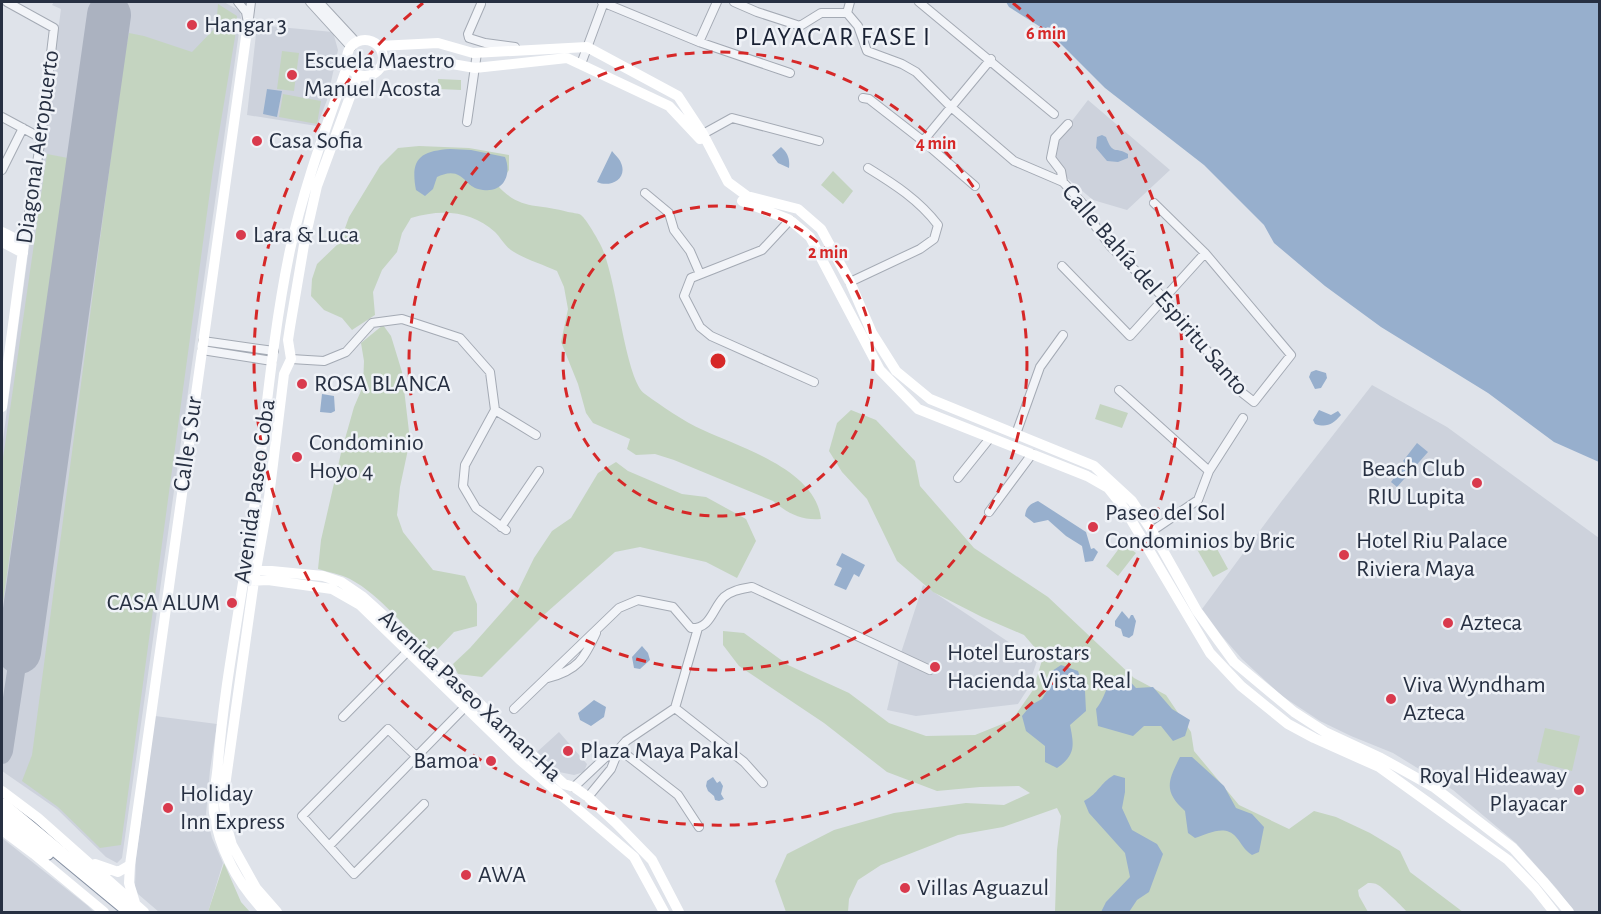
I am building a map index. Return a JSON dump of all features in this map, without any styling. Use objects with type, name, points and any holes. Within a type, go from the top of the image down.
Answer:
[{"type":"highway","points":[[2,805],[133,908]]},
{"type":"highway","points":[[2,818],[117,912]]},
{"type":"highway","points":[[38,834],[88,862]]},
{"type":"main road","name":"Calle 5 Sur","points":[[133,908],[129,882],[130,865],[248,23]]},
{"type":"main road","points":[[1554,912],[1539,884],[1513,848],[1435,789],[1381,758],[1325,732],[1294,712],[1234,662],[1197,611],[1152,531],[1094,466],[930,399],[896,371],[872,333],[850,282],[821,229],[798,209],[747,196],[728,182],[703,134],[678,96],[587,48],[477,53],[438,43],[380,46],[366,40],[354,45],[347,58],[348,64],[358,75],[371,76],[382,66],[409,61],[435,61],[475,68],[567,58],[669,106],[700,138],[726,189],[742,201],[790,220],[810,237],[880,370],[918,409],[1087,476],[1108,488],[1128,505],[1210,653],[1241,686],[1288,724],[1379,767],[1508,860],[1539,884],[1569,912]]},
{"type":"main road","points":[[380,46],[384,56],[382,66]]},
{"type":"main road","name":"Avenida Paseo Coba","points":[[277,912],[256,888],[232,845],[226,824],[225,786],[249,581],[245,569],[273,356],[290,251],[307,182],[348,64]]},
{"type":"main road","name":"Avenida Paseo Coba","points":[[265,912],[249,896],[224,850],[214,811],[220,738],[249,581],[257,568],[269,497],[284,374],[291,359],[288,340],[304,239],[317,186],[358,75]]},
{"type":"main road","points":[[2,232],[24,248]]},
{"type":"main road","points":[[2,242],[24,248]]},
{"type":"main road","name":"Diagonal Aeropuerto","points":[[2,407],[4,363],[24,248]]},
{"type":"main road","points":[[825,265],[837,258]]},
{"type":"main road","points":[[854,320],[864,314]]},
{"type":"main road","points":[[278,325],[290,327]]},
{"type":"main road","points":[[270,390],[282,392]]},
{"type":"main road","points":[[978,432],[982,420]]},
{"type":"main road","points":[[1035,455],[1043,445]]},
{"type":"main road","name":"Avenida Paseo Xaman-Ha","points":[[245,569],[257,568],[323,576],[341,582],[363,597],[465,689],[528,752],[564,784],[574,787],[588,797],[616,823],[652,860],[679,912]]},
{"type":"main road","name":"Avenida Paseo Xaman-Ha","points":[[249,581],[268,580],[332,590],[360,604],[520,760],[608,832],[634,857],[664,912]]},
{"type":"main road","points":[[2,791],[38,818],[88,862],[133,908],[144,912]]},
{"type":"main road","points":[[608,832],[616,823]]},
{"type":"main road","points":[[2,830],[104,912]]},
{"type":"main road","points":[[88,862],[98,863],[118,872],[130,865]]},
{"type":"main road","points":[[235,872],[240,869],[247,871]]},
{"type":"street","name":"Diagonal Aeropuerto","points":[[7,2],[54,28],[41,138],[24,248]]},
{"type":"street","points":[[241,2],[248,23]]},
{"type":"street","points":[[248,23],[251,2]]},
{"type":"street","points":[[310,2],[354,45]]},
{"type":"street","points":[[319,2],[354,45]]},
{"type":"street","points":[[581,64],[603,2],[699,42],[790,73]]},
{"type":"street","points":[[699,42],[717,2]]},
{"type":"street","points":[[734,2],[800,26],[821,13],[847,13],[850,2]]},
{"type":"street","points":[[919,2],[991,59],[1054,114]]},
{"type":"street","points":[[481,4],[468,34],[469,38],[485,43],[540,50]]},
{"type":"street","name":"Calle Bahía del Espiritu Santo","points":[[847,13],[858,26],[867,51],[902,64],[915,72],[951,107],[1014,161],[1063,183],[1084,205],[1096,227],[1111,247],[1164,298],[1240,391],[1254,402],[1291,355],[1205,253]]},
{"type":"street","points":[[467,122],[477,53]]},
{"type":"street","points":[[923,141],[991,59]]},
{"type":"street","points":[[863,98],[869,99],[923,141],[975,186]]},
{"type":"street","points":[[2,117],[41,138]]},
{"type":"street","points":[[703,134],[732,117],[819,141]]},
{"type":"street","points":[[1063,183],[1061,171],[1051,158],[1055,138],[1068,124]]},
{"type":"street","points":[[2,170],[24,128]]},
{"type":"street","points":[[850,282],[920,249],[934,239],[938,225],[927,210],[897,186],[868,168]]},
{"type":"street","points":[[645,193],[669,213],[674,230],[690,251],[700,274]]},
{"type":"street","points":[[1062,266],[1131,336],[1205,253],[1154,203]]},
{"type":"street","points":[[790,220],[762,250],[691,278],[684,296],[700,327],[711,336],[814,382]]},
{"type":"street","points":[[291,359],[324,361],[346,352],[372,323],[402,319],[460,338],[489,372],[495,410],[465,465],[463,486],[476,508],[504,528],[539,471]]},
{"type":"street","points":[[1016,434],[1040,368],[1063,335]]},
{"type":"street","points":[[202,346],[273,356]]},
{"type":"street","points":[[1119,390],[1209,471]]},
{"type":"street","points":[[495,410],[536,435]]},
{"type":"street","points":[[1152,531],[1198,500],[1209,471],[1244,418]]},
{"type":"street","points":[[958,478],[990,438]]},
{"type":"street","points":[[989,512],[1035,455]]},
{"type":"street","points":[[514,708],[619,608],[638,600],[673,608],[690,628],[698,628],[705,625],[725,596],[736,590],[752,587],[930,670]]},
{"type":"street","points":[[588,797],[611,769],[619,749],[626,741],[675,708],[698,628]]},
{"type":"street","points":[[547,678],[565,672],[580,663],[598,629]]},
{"type":"street","points":[[343,717],[408,651]]},
{"type":"street","points":[[330,846],[465,707]]},
{"type":"street","points":[[675,708],[744,762],[763,783]]},
{"type":"street","points":[[417,757],[388,729],[302,816],[354,874],[424,804]]},
{"type":"street","points":[[574,787],[609,754],[619,749]]},
{"type":"street","points":[[619,749],[678,795],[699,827]]},
{"type":"shaded area","points":[[54,2],[224,2],[240,11],[241,18],[122,858],[117,863],[106,857],[57,809],[2,771],[2,447],[61,9],[52,5]]},
{"type":"shaded area","name":"Escuela Maestro Manuel Acosta","points":[[257,25],[333,32],[338,50],[327,100],[317,126],[247,115]]},
{"type":"shaded area","points":[[1088,100],[1170,170],[1127,210],[1093,200],[1067,178],[1054,155],[1058,139]]},
{"type":"shaded area","points":[[1372,385],[1447,427],[1599,538],[1599,912],[1574,912],[1516,843],[1453,790],[1393,753],[1320,721],[1282,696],[1242,659],[1202,609]]},
{"type":"shaded area","name":"Hotel Eurostars Hacienda Vista Real","points":[[923,585],[1037,661],[1027,690],[1018,704],[916,716],[887,710],[899,659]]},
{"type":"shaded area","points":[[155,716],[217,724],[206,814],[212,838],[223,863],[208,912],[159,912],[138,894],[135,887],[136,859]]},
{"type":"shaded area","points":[[559,732],[587,764],[584,772],[574,775],[559,772],[537,752]]},
{"type":"shaded area","points":[[2,838],[88,906],[94,912],[2,912]]},
{"type":"green space","points":[[218,4],[237,16],[235,37],[213,169],[121,845],[100,848],[58,807],[22,781],[32,755],[129,33],[192,52],[216,27]]},
{"type":"green space","points":[[282,51],[299,53],[294,91],[277,89]]},
{"type":"green space","points":[[438,79],[461,80],[461,90],[438,89]]},
{"type":"green space","points":[[283,94],[321,101],[317,124],[279,117]]},
{"type":"green space","points":[[419,146],[469,148],[509,155],[509,170],[498,186],[506,194],[523,203],[581,215],[596,236],[605,257],[631,368],[645,394],[688,422],[756,453],[792,474],[806,487],[816,502],[821,519],[807,519],[795,515],[773,501],[674,460],[655,454],[636,455],[627,449],[630,439],[593,423],[586,413],[578,384],[561,342],[568,309],[564,287],[557,271],[511,250],[495,232],[476,219],[455,213],[433,213],[411,218],[402,233],[397,252],[382,270],[373,292],[375,315],[352,330],[342,318],[324,310],[311,296],[312,279],[317,264],[340,242],[349,217],[380,166],[398,148]]},
{"type":"green space","points":[[47,154],[68,158],[2,608],[2,465]]},
{"type":"green space","points":[[833,171],[853,191],[843,204],[821,185]]},
{"type":"green space","points":[[383,325],[391,336],[402,372],[410,440],[400,487],[397,515],[403,532],[433,570],[465,576],[477,604],[477,626],[454,632],[434,653],[362,586],[346,577],[318,569],[321,540],[341,453],[354,407],[363,386],[364,361],[361,343]]},
{"type":"green space","points":[[1100,404],[1128,413],[1122,428],[1095,419]]},
{"type":"green space","points":[[851,410],[876,420],[915,461],[920,486],[974,548],[1048,597],[1134,678],[1166,695],[1191,732],[1194,751],[1239,805],[1289,829],[1314,811],[1336,817],[1370,833],[1400,851],[1410,872],[1463,912],[1407,912],[1380,886],[1368,883],[1358,890],[1368,912],[1055,912],[1057,850],[1061,816],[1057,808],[1003,827],[958,835],[881,865],[858,880],[849,899],[848,912],[786,912],[775,881],[787,854],[834,830],[894,813],[966,803],[1004,805],[1030,793],[1019,786],[937,791],[887,772],[824,723],[739,666],[723,645],[723,631],[744,633],[788,665],[849,693],[889,723],[926,736],[975,735],[1012,720],[1033,690],[1043,657],[1024,635],[933,592],[897,561],[867,499],[842,472],[829,451],[837,423]]},
{"type":"green space","points":[[616,462],[628,471],[682,494],[706,497],[746,519],[756,541],[737,578],[706,562],[640,547],[615,552],[546,613],[482,677],[458,674],[453,664],[515,597],[534,558],[552,531],[571,518],[598,473]]},
{"type":"green space","points":[[1210,536],[1228,569],[1213,577],[1195,546]]},
{"type":"green space","points":[[1123,543],[1136,553],[1118,576],[1106,566]]},
{"type":"green space","points":[[1545,728],[1580,736],[1572,771],[1537,762]]},
{"type":"green space","points":[[224,863],[241,902],[250,912],[208,912]]},
{"type":"water","points":[[1006,2],[1599,2],[1599,462],[1554,442],[1488,393],[1381,327],[1325,286],[1274,243],[1264,225],[1204,165],[1105,88],[1050,33],[1009,7]]},
{"type":"water","points":[[267,89],[282,91],[277,117],[263,114]]},
{"type":"water","points":[[1102,135],[1106,137],[1113,149],[1128,154],[1128,158],[1118,162],[1107,161],[1096,148],[1097,137]]},
{"type":"water","points":[[781,147],[788,156],[789,168],[778,163],[772,155]]},
{"type":"water","points":[[450,149],[471,150],[505,157],[507,176],[505,181],[496,188],[483,190],[472,186],[457,174],[448,174],[437,177],[433,189],[425,196],[416,190],[415,171],[419,159],[431,152]]},
{"type":"water","points":[[612,151],[620,162],[623,169],[622,174],[612,183],[602,184],[597,182]]},
{"type":"water","points":[[1316,370],[1326,373],[1327,378],[1321,388],[1315,389],[1309,377],[1311,372]]},
{"type":"water","points":[[322,394],[334,396],[335,411],[320,412]]},
{"type":"water","points":[[1319,410],[1331,415],[1338,411],[1341,415],[1335,421],[1323,426],[1315,424],[1313,420]]},
{"type":"water","points":[[1417,443],[1428,452],[1397,487],[1391,482]]},
{"type":"water","points":[[1038,501],[1086,532],[1091,549],[1094,548],[1098,552],[1093,561],[1085,562],[1082,546],[1048,520],[1034,523],[1025,516],[1029,506]]},
{"type":"water","points":[[842,553],[865,565],[859,577],[854,574],[846,590],[834,585],[842,568],[836,565]]},
{"type":"water","points":[[1122,611],[1129,619],[1133,615],[1136,621],[1133,635],[1129,638],[1123,636],[1121,629],[1115,626],[1115,621]]},
{"type":"water","points":[[642,646],[650,660],[640,669],[634,668],[632,657]]},
{"type":"water","points":[[1061,665],[1078,671],[1085,691],[1086,711],[1070,725],[1071,754],[1057,768],[1045,762],[1045,746],[1026,731],[1022,716],[1031,705],[1042,699],[1051,684],[1052,671]]},
{"type":"water","points":[[1114,676],[1126,677],[1136,688],[1153,687],[1172,709],[1190,720],[1185,736],[1173,741],[1161,726],[1144,726],[1133,736],[1098,726],[1096,709]]},
{"type":"water","points":[[594,700],[606,707],[604,717],[591,726],[580,720],[578,713]]},
{"type":"water","points":[[1180,757],[1192,757],[1224,786],[1236,808],[1252,814],[1264,827],[1259,852],[1252,855],[1232,833],[1227,831],[1216,831],[1195,838],[1188,833],[1185,811],[1173,798],[1170,786]]},
{"type":"water","points":[[1114,775],[1125,778],[1122,808],[1132,830],[1157,844],[1163,854],[1149,892],[1137,900],[1129,912],[1101,912],[1106,902],[1130,877],[1125,853],[1089,813],[1084,801]]},
{"type":"water","points":[[713,777],[723,786],[721,794],[724,799],[719,801],[715,800],[706,786],[707,781]]},
{"type":"taxiway","points":[[109,15],[112,2]]},
{"type":"taxiway","points":[[2,755],[19,652]]},
{"type":"runway","points":[[19,652],[109,15]]},
{"type":"place","name":"Hangar 3","points":[[192,25]]},
{"type":"place","name":"Escuela Maestro Manuel Acosta","points":[[292,75]]},
{"type":"place","name":"Casa Sofia","points":[[257,141]]},
{"type":"place","name":"Lara & Luca","points":[[241,235]]},
{"type":"place","name":"ROSA BLANCA","points":[[302,384]]},
{"type":"place","name":"Condominio Hoyo 4","points":[[297,457]]},
{"type":"place","name":"Beach Club RIU Lupita","points":[[1477,483]]},
{"type":"place","name":"Paseo del Sol Condominios by Bric","points":[[1093,527]]},
{"type":"place","name":"Hotel Riu Palace Riviera Maya","points":[[1344,555]]},
{"type":"place","name":"CASA ALUM","points":[[232,603]]},
{"type":"place","name":"Azteca","points":[[1448,623]]},
{"type":"place","name":"Hotel Eurostars Hacienda Vista Real","points":[[935,667]]},
{"type":"place","name":"Viva Wyndham Azteca","points":[[1391,699]]},
{"type":"place","name":"Plaza Maya Pakal","points":[[568,751]]},
{"type":"place","name":"Bamoa","points":[[491,761]]},
{"type":"place","name":"Royal Hideaway Playacar","points":[[1579,790]]},
{"type":"place","name":"Holiday Inn Express","points":[[168,808]]},
{"type":"place","name":"AWA","points":[[466,875]]},
{"type":"place","name":"Villas Aguazul","points":[[905,888]]},
{"type":"district","name":"PLAYACAR FASE I","points":[[833,37]]}]
